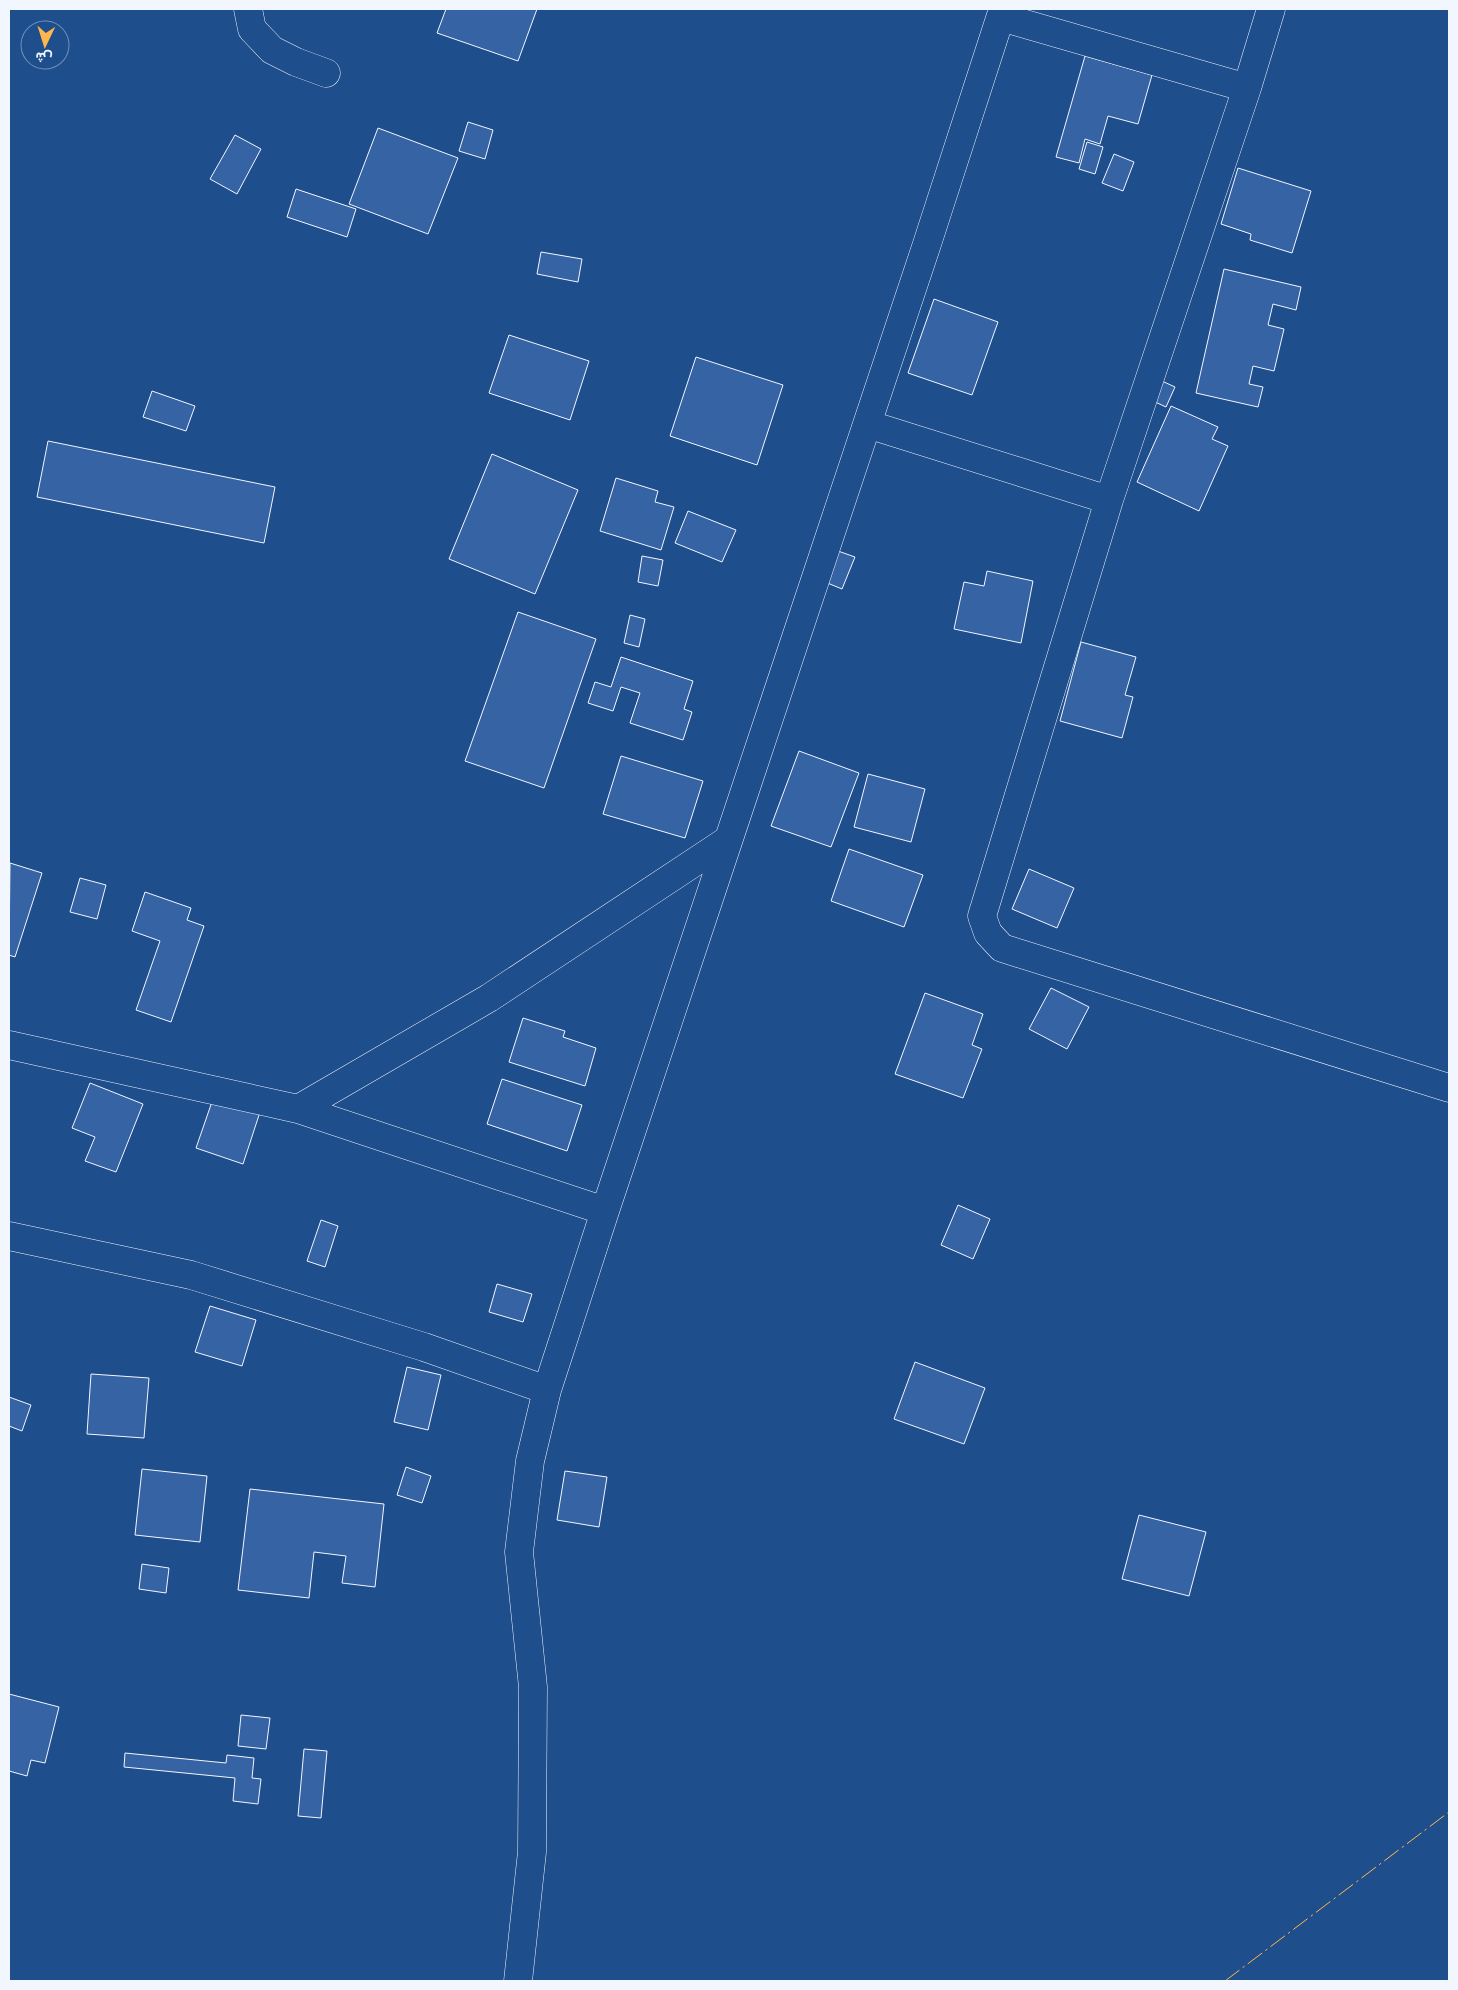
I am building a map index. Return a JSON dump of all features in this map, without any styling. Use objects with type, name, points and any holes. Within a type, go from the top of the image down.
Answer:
[{"type":"street","points":[[248,9],[252,29],[272,50],[296,62],[326,73]]},
{"type":"street","points":[[1270,9],[1247,88],[1109,500],[982,916],[988,933],[1002,948],[1026,957],[1449,1088]]},
{"type":"street","points":[[518,1981],[532,1852],[533,1697],[519,1552],[530,1461],[547,1390],[1002,13],[1247,88]]},
{"type":"street","points":[[867,424],[1109,500]]},
{"type":"street","points":[[298,1109],[489,998],[728,840]]},
{"type":"street","points":[[9,1044],[298,1109],[605,1211]]},
{"type":"street","points":[[9,1236],[191,1275],[424,1347],[547,1390]]},
{"type":"building","points":[[446,9],[537,9],[518,61],[437,33]]},
{"type":"building","points":[[1085,56],[1152,75],[1138,124],[1108,116],[1100,144],[1085,139],[1079,163],[1056,157]]},
{"type":"building","points":[[468,122],[493,130],[485,159],[459,151]]},
{"type":"building","points":[[378,128],[458,158],[428,234],[349,204]]},
{"type":"building","points":[[235,135],[261,149],[237,194],[210,179]]},
{"type":"building","points":[[1087,142],[1103,147],[1095,174],[1079,169]]},
{"type":"building","points":[[1114,154],[1134,162],[1123,191],[1102,183]]},
{"type":"building","points":[[1238,168],[1311,191],[1292,253],[1250,240],[1251,234],[1221,224]]},
{"type":"building","points":[[296,189],[356,209],[347,237],[287,217]]},
{"type":"building","points":[[541,252],[582,259],[578,282],[537,274]]},
{"type":"building","points":[[1224,269],[1301,287],[1296,310],[1273,304],[1268,325],[1284,329],[1274,371],[1253,366],[1249,384],[1263,387],[1258,407],[1196,393]]},
{"type":"building","points":[[934,299],[998,322],[972,395],[908,373]]},
{"type":"building","points":[[509,335],[589,361],[570,420],[489,393]]},
{"type":"building","points":[[696,357],[783,385],[757,465],[670,436]]},
{"type":"building","points":[[1149,375],[1175,387],[1166,407],[1140,395]]},
{"type":"building","points":[[152,391],[195,406],[186,431],[143,417]]},
{"type":"building","points":[[1171,406],[1218,427],[1212,439],[1228,446],[1199,511],[1137,482]]},
{"type":"building","points":[[48,441],[275,487],[264,543],[37,497]]},
{"type":"building","points":[[492,454],[578,490],[535,594],[449,559]]},
{"type":"building","points":[[616,478],[658,491],[655,502],[674,507],[661,550],[600,531]]},
{"type":"building","points":[[688,511],[736,530],[722,562],[675,543]]},
{"type":"building","points":[[838,551],[855,557],[842,589],[825,582]]},
{"type":"building","points":[[642,556],[663,560],[658,586],[638,582]]},
{"type":"building","points":[[987,571],[1033,581],[1021,643],[954,629],[964,582],[984,586]]},
{"type":"building","points":[[518,612],[596,639],[544,788],[465,761]]},
{"type":"building","points":[[630,615],[645,619],[639,647],[624,643]]},
{"type":"building","points":[[1081,642],[1136,657],[1125,695],[1133,697],[1122,738],[1060,721]]},
{"type":"building","points":[[621,657],[693,681],[684,709],[692,712],[683,740],[630,723],[640,693],[621,687],[613,711],[588,703],[595,682],[611,687]]},
{"type":"building","points":[[799,751],[859,773],[831,847],[771,826]]},
{"type":"building","points":[[621,756],[703,781],[685,838],[603,814]]},
{"type":"building","points":[[868,774],[925,789],[911,842],[854,827]]},
{"type":"building","points":[[849,849],[923,875],[904,927],[831,901]]},
{"type":"building","points":[[10,863],[42,873],[15,957],[9,955]]},
{"type":"building","points":[[1029,869],[1074,888],[1057,928],[1012,909]]},
{"type":"building","points":[[80,878],[106,885],[97,919],[70,912]]},
{"type":"building","points":[[145,892],[191,908],[187,920],[204,926],[171,1022],[136,1010],[160,941],[132,931]]},
{"type":"building","points":[[1051,988],[1089,1007],[1067,1049],[1029,1029]]},
{"type":"building","points":[[925,993],[983,1014],[972,1045],[982,1049],[963,1098],[895,1074]]},
{"type":"building","points":[[523,1018],[565,1031],[563,1037],[596,1048],[585,1086],[509,1062]]},
{"type":"building","points":[[502,1079],[582,1105],[567,1151],[487,1124]]},
{"type":"building","points":[[90,1083],[143,1104],[116,1172],[85,1161],[95,1137],[72,1128]]},
{"type":"building","points":[[215,1093],[261,1109],[243,1164],[196,1148]]},
{"type":"building","points":[[958,1205],[990,1219],[973,1259],[941,1245]]},
{"type":"building","points":[[321,1220],[338,1226],[325,1267],[307,1261]]},
{"type":"building","points":[[497,1284],[532,1294],[523,1322],[489,1312]]},
{"type":"building","points":[[210,1306],[256,1320],[242,1366],[195,1352]]},
{"type":"building","points":[[915,1362],[985,1388],[964,1444],[894,1419]]},
{"type":"building","points":[[407,1367],[441,1375],[428,1430],[394,1422]]},
{"type":"building","points":[[91,1374],[149,1378],[144,1438],[87,1434]]},
{"type":"building","points":[[9,1397],[31,1405],[22,1431],[9,1426]]},
{"type":"building","points":[[406,1467],[431,1476],[422,1503],[397,1495]]},
{"type":"building","points":[[142,1469],[207,1476],[200,1542],[135,1535]]},
{"type":"building","points":[[565,1471],[607,1477],[599,1527],[557,1520]]},
{"type":"building","points":[[250,1489],[384,1504],[375,1587],[342,1583],[346,1556],[314,1552],[309,1598],[238,1590]]},
{"type":"building","points":[[1139,1515],[1206,1532],[1189,1596],[1122,1579]]},
{"type":"building","points":[[142,1564],[169,1568],[166,1593],[139,1589]]},
{"type":"building","points":[[9,1694],[59,1707],[45,1763],[31,1760],[27,1776],[9,1771]]},
{"type":"building","points":[[241,1715],[270,1718],[266,1749],[238,1746]]},
{"type":"building","points":[[304,1749],[327,1751],[321,1818],[298,1816]]},
{"type":"building","points":[[125,1753],[226,1763],[227,1755],[254,1758],[252,1778],[261,1779],[258,1804],[233,1801],[235,1778],[124,1767]]},
{"type":"power","points":[[1225,1981],[1449,1812]]}]
